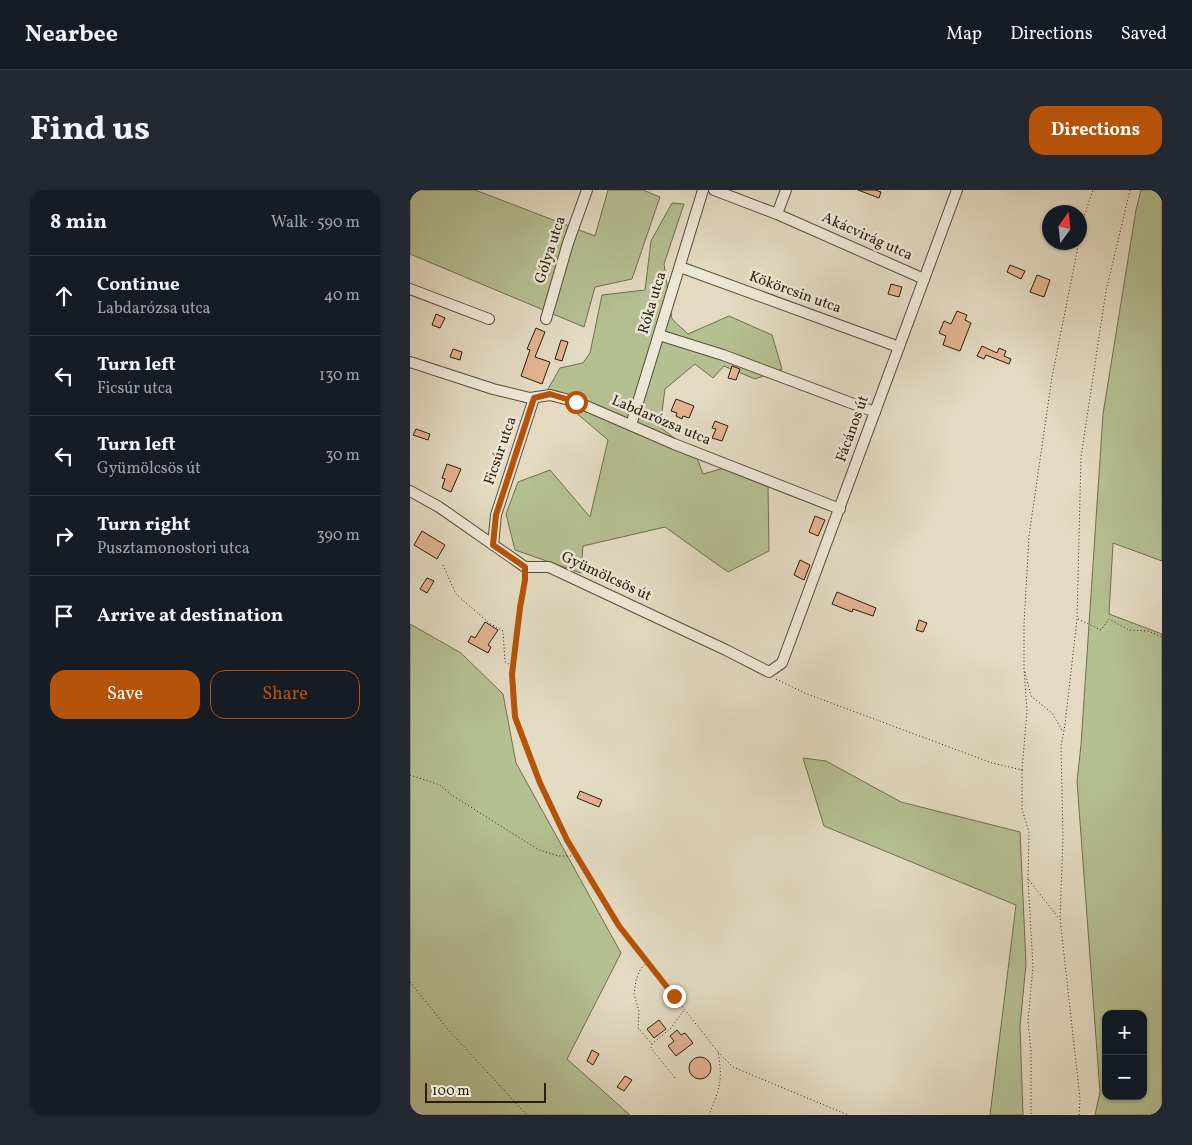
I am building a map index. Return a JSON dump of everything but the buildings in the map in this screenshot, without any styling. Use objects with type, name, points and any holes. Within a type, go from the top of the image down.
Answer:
[{"type":"street","name":"Gólya utca","points":[[546,319],[568,244],[587,190]]},
{"type":"street","name":"Róka utca","points":[[631,425],[704,190]]},
{"type":"street","name":"Akácvirág utca","points":[[714,190],[776,214],[924,279]]},
{"type":"street","points":[[776,214],[786,190]]},
{"type":"street","name":"Fácános út","points":[[768,672],[782,663],[957,190]]},
{"type":"street","name":"Kökörcsin utca","points":[[680,267],[899,347]]},
{"type":"street","points":[[410,289],[488,319]]},
{"type":"street","points":[[659,335],[723,356],[875,412]]},
{"type":"street","name":"Labdarózsa utca","points":[[410,362],[493,389],[530,398],[550,394],[576,402],[674,444],[840,509]]},
{"type":"street","name":"Ficsúr utca","points":[[493,545],[496,515],[534,398]]},
{"type":"street","points":[[410,491],[439,506],[525,567]]},
{"type":"street","name":"Gyümölcsös út","points":[[525,567],[549,567],[726,650],[768,672]]},
{"type":"path","points":[[1087,209],[1093,190]]},
{"type":"path","points":[[1079,1115],[1080,1099],[1060,918],[1063,838],[1061,746],[1077,619],[1081,457],[1106,292],[1130,190]]},
{"type":"path","points":[[1031,1115],[1031,1051],[1028,1022],[1033,966],[1028,878],[1029,832],[1022,809],[1022,770],[1027,710],[1024,669],[1024,624],[1029,536],[1052,377],[1077,250]]},
{"type":"path","points":[[443,565],[456,594],[489,623],[503,631],[506,662],[513,666]]},
{"type":"path","points":[[525,567],[525,580],[513,666],[515,717],[540,783],[567,840],[619,926],[684,1010],[718,1052],[733,1067],[848,1115]]},
{"type":"path","points":[[1077,619],[1101,630],[1109,619],[1129,630],[1148,631],[1162,637]]},
{"type":"path","points":[[1024,669],[1032,696],[1052,713],[1064,734]]},
{"type":"path","points":[[768,672],[777,680],[807,694],[992,763],[1022,770]]},
{"type":"path","points":[[410,775],[440,785],[453,796],[539,850],[559,856],[577,856]]},
{"type":"path","points":[[1028,878],[1060,918]]},
{"type":"path","points":[[647,962],[640,970],[634,994],[640,1011],[638,1028],[652,1044],[651,1048],[674,1078]]},
{"type":"path","points":[[410,982],[451,1032],[527,1115]]},
{"type":"path","points":[[652,1044],[671,1028],[684,1010]]},
{"type":"path","points":[[709,1115],[719,1089],[722,1074],[718,1052]]},
{"type":"green space","points":[[410,190],[475,190],[595,236],[608,190],[643,190],[660,197],[632,279],[595,287],[584,327],[410,254]]},
{"type":"green space","points":[[1141,190],[1162,190],[1162,561],[1113,543],[1109,614],[1162,634],[1162,1115],[1095,1115],[1100,1092],[1077,781],[1103,414],[1136,210]]},
{"type":"green space","points":[[672,203],[684,204],[664,264],[672,319],[688,334],[729,316],[772,335],[782,369],[755,379],[724,366],[713,378],[695,364],[665,389],[660,427],[696,455],[703,474],[724,468],[768,485],[769,551],[728,572],[665,527],[583,546],[581,573],[515,550],[506,514],[518,482],[550,470],[590,517],[608,440],[548,389],[560,368],[583,363],[590,353],[602,295],[645,290],[651,241]]},
{"type":"green space","points":[[410,624],[461,653],[503,694],[516,763],[621,953],[567,1059],[630,1115],[410,1115]]},
{"type":"green space","points":[[803,758],[826,761],[901,802],[1020,832],[1026,964],[1020,1026],[1023,1115],[990,1115],[1016,905],[824,826]]},
{"type":"route","points":[[576,402],[550,394],[534,398],[496,515],[493,545],[525,567],[525,580],[512,674],[515,717],[540,783],[567,840],[619,926],[674,996]]}]
